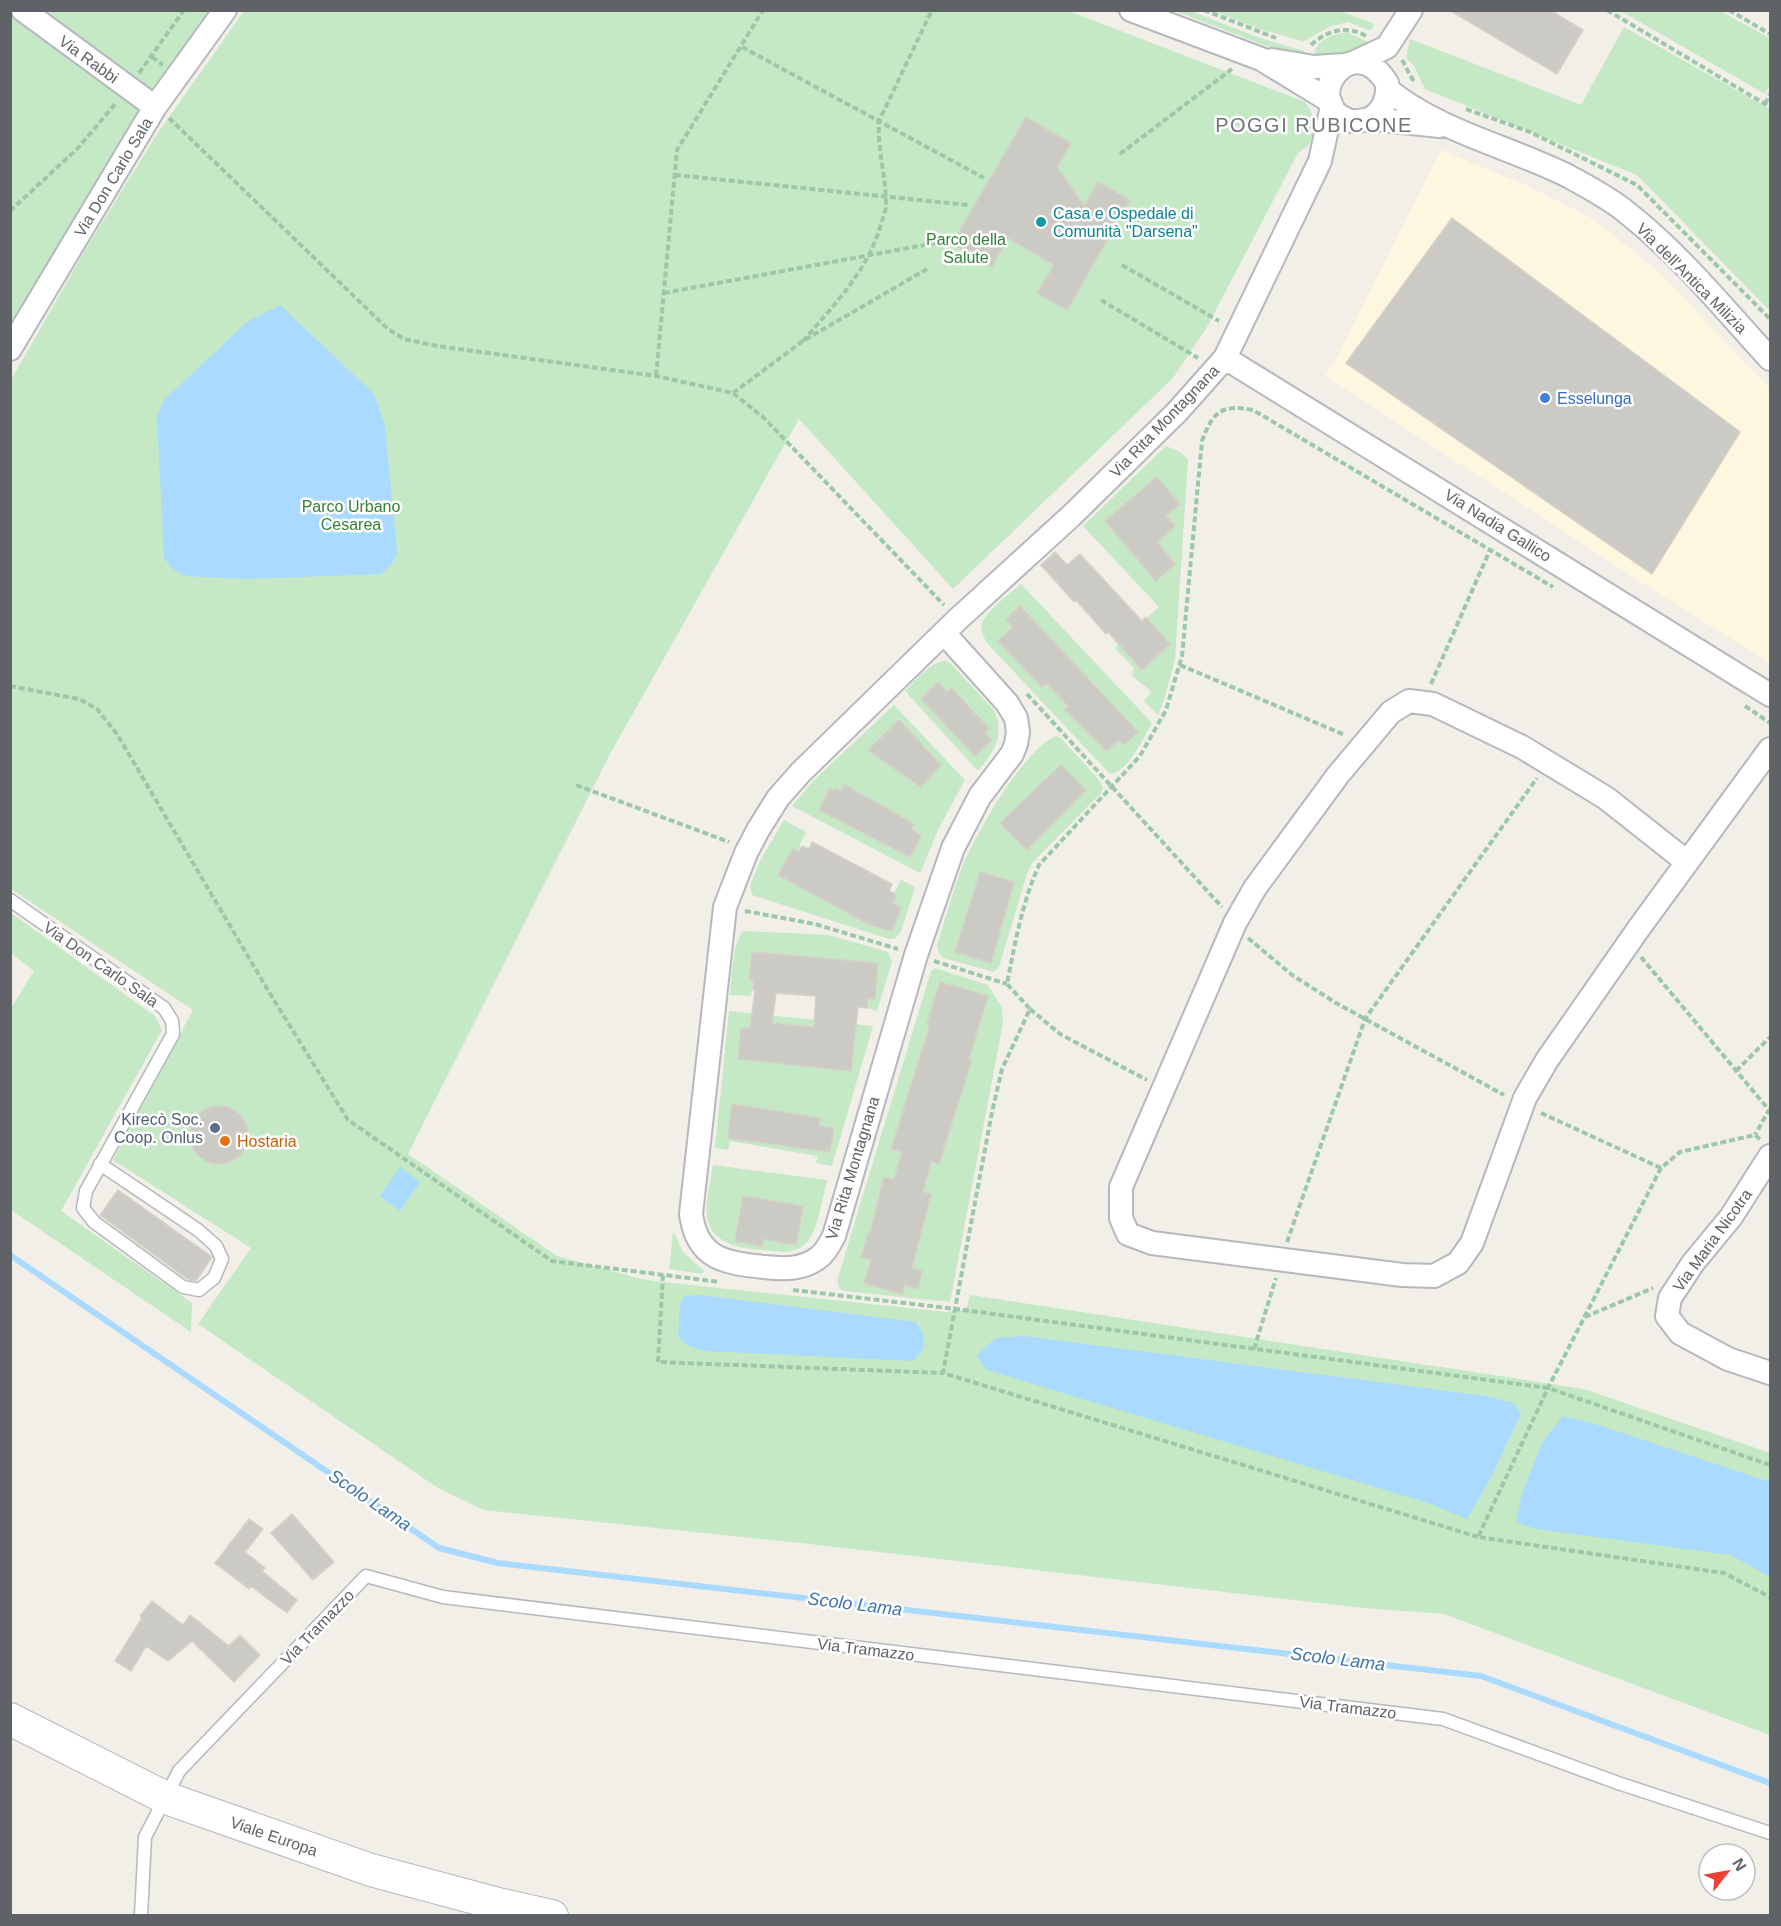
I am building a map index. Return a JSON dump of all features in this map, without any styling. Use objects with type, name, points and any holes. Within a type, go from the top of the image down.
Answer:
[{"type":"main road","name":"Viale Europa","points":[[10,1719],[166,1798],[370,1870],[552,1916]]},
{"type":"street","name":"Via Rabbi","points":[[23,10],[128,87],[164,108]]},
{"type":"street","name":"Via Don Carlo Sala","points":[[10,349],[164,108],[177,76],[225,10]]},
{"type":"street","points":[[1131,10],[1262,58],[1314,66],[1365,63],[1374,67],[1381,74],[1387,86]]},
{"type":"street","points":[[1387,47],[1386,102],[1381,111],[1367,120],[1355,122],[1337,114],[1331,104],[1328,87],[1331,78],[1337,70],[1387,47],[1411,10]]},
{"type":"street","points":[[1262,58],[1331,104]]},
{"type":"street","name":"Via dell'Antica Milizia","points":[[1387,86],[1401,100],[1447,127],[1567,176],[1626,211],[1684,265],[1770,359]]},
{"type":"street","name":"Via Rita Montagnana","points":[[944,633],[1007,703],[1016,718],[1018,732],[1016,744],[980,796],[952,848],[916,955],[834,1236],[819,1258],[798,1267],[784,1269],[732,1264],[720,1259],[704,1247],[693,1232],[691,1214],[725,907],[746,853],[778,798],[801,772],[944,633],[1071,516],[1177,412],[1225,358],[1320,161],[1331,104]]},
{"type":"street","name":"Via dell'Antica Milizia","points":[[1367,120],[1447,127]]},
{"type":"street","name":"Via Rita Montagnana","points":[[1320,161],[1338,142],[1367,120]]},
{"type":"street","name":"Via Nadia Gallico","points":[[1225,358],[1770,695]]},
{"type":"street","points":[[1687,862],[1606,798],[1522,747],[1433,704],[1409,701],[1391,712],[1338,775],[1255,888],[1235,923],[1121,1187],[1121,1218],[1128,1234],[1152,1243],[1402,1275],[1434,1276],[1458,1263],[1472,1243],[1523,1104],[1547,1060],[1770,749]]},
{"type":"street","name":"Via Maria Nicotra","points":[[1767,1148],[1731,1217],[1670,1298],[1667,1316],[1680,1333],[1728,1359],[1770,1373]]},
{"type":"lane","name":"Via Don Carlo Sala","points":[[10,900],[164,1008],[172,1021],[173,1034],[100,1164],[86,1191],[82,1208],[94,1222],[183,1287],[199,1290],[214,1278],[222,1259],[216,1246],[198,1230],[100,1164]]},
{"type":"lane","name":"Via Tramazzo","points":[[141,1916],[145,1837],[179,1771],[366,1576],[443,1597],[1443,1719],[1618,1783],[1770,1833]]},
{"type":"path","points":[[10,211],[77,149],[152,57],[184,10]]},
{"type":"path","points":[[656,376],[677,150],[764,10]]},
{"type":"path","points":[[803,341],[852,283],[875,246],[886,207],[878,141],[879,121],[932,10]]},
{"type":"path","points":[[1204,10],[1260,34],[1279,39]]},
{"type":"path","points":[[1607,10],[1770,107]]},
{"type":"path","points":[[1729,10],[1770,34]]},
{"type":"path","points":[[1308,48],[1317,40],[1342,29],[1356,30],[1387,47]]},
{"type":"path","points":[[742,47],[984,178]]},
{"type":"path","points":[[152,57],[177,76]]},
{"type":"path","points":[[1120,154],[1234,67]]},
{"type":"path","points":[[1765,104],[1770,94]]},
{"type":"path","points":[[164,108],[169,118],[388,329],[404,339],[437,346],[656,376],[733,393],[764,418],[945,606]]},
{"type":"path","points":[[675,175],[968,205]]},
{"type":"path","points":[[664,293],[946,241]]},
{"type":"path","points":[[1122,265],[1219,321]]},
{"type":"path","points":[[733,393],[803,341],[927,269]]},
{"type":"path","points":[[1101,300],[1198,358]]},
{"type":"path","points":[[1007,984],[1018,928],[1030,885],[1039,865],[1140,756],[1166,710],[1180,665],[1202,441],[1209,422],[1217,412],[1234,406],[1253,410],[1558,591]]},
{"type":"path","points":[[1423,703],[1490,550]]},
{"type":"path","points":[[1180,665],[1365,743]]},
{"type":"path","points":[[10,686],[79,699],[97,709],[117,734],[269,992],[348,1120],[552,1261],[730,1283]]},
{"type":"path","points":[[1023,690],[1113,786],[1252,943],[1292,975],[1365,1019],[1523,1104],[1660,1168]]},
{"type":"path","points":[[1742,704],[1770,723]]},
{"type":"path","points":[[1254,1349],[1281,1259],[1365,1019],[1548,763]]},
{"type":"path","points":[[576,786],[729,842]]},
{"type":"path","points":[[741,910],[815,924],[905,952]]},
{"type":"path","points":[[1478,1538],[1548,1388],[1660,1168],[1680,1152],[1755,1135],[1769,1110],[1629,943]]},
{"type":"path","points":[[931,960],[1007,984],[1030,1010],[1060,1034],[1164,1088]]},
{"type":"path","points":[[943,1372],[1002,1069],[1030,1010]]},
{"type":"path","points":[[1736,1071],[1770,1037]]},
{"type":"path","points":[[1755,1135],[1767,1148]]},
{"type":"path","points":[[1584,1317],[1687,1273]]},
{"type":"path","points":[[663,1275],[658,1362],[943,1372],[1478,1538],[1724,1573],[1770,1597]]},
{"type":"path","points":[[786,1289],[956,1309],[1548,1388],[1770,1465]]},
{"type":"shaded area","points":[[1441,150],[1530,187],[1591,218],[1661,274],[1770,389],[1770,663],[1664,597],[1325,376],[1334,363]]},
{"type":"green space","points":[[12,10],[137,102],[140,119],[11,340]]},
{"type":"green space","points":[[47,11],[219,11],[154,89],[144,86]]},
{"type":"green space","points":[[244,11],[1069,11],[1305,102],[1314,123],[1313,137],[1310,143],[1298,153],[1207,327],[1173,378],[953,589],[799,419],[610,754],[408,1154],[557,1256],[641,1279],[946,1312],[966,1310],[970,1295],[1584,1389],[1770,1453],[1770,1735],[1444,1614],[1364,1608],[801,1543],[484,1510],[438,1488],[198,1324],[251,1248],[113,1160],[193,1010],[11,889],[11,380],[87,247],[157,134]]},
{"type":"green space","points":[[1175,11],[1190,11],[1260,38],[1304,51],[1304,57],[1264,45]]},
{"type":"green space","points":[[1214,11],[1341,11],[1375,24],[1371,30],[1368,30],[1348,22],[1331,26],[1302,41],[1260,29]]},
{"type":"green space","points":[[1621,11],[1720,11],[1770,38],[1770,85],[1765,94]]},
{"type":"green space","points":[[1624,27],[1770,109],[1770,311],[1637,175],[1425,89],[1414,66],[1406,57],[1410,39],[1581,105]]},
{"type":"green space","points":[[1347,32],[1370,43],[1355,53],[1314,59],[1320,43],[1329,37]]},
{"type":"green space","points":[[1166,446],[1180,452],[1188,459],[1175,660],[1158,715],[1144,701],[1152,692],[1132,676],[1134,668],[1115,648],[1159,607],[1083,526]]},
{"type":"green space","points":[[1021,584],[1152,723],[1140,746],[1128,762],[1115,773],[1109,773],[987,643],[982,629],[984,619],[993,608]]},
{"type":"green space","points":[[945,661],[950,663],[993,709],[997,718],[996,742],[989,757],[978,771],[905,691],[928,668]]},
{"type":"green space","points":[[894,705],[965,780],[940,826],[920,873],[792,806],[813,781]]},
{"type":"green space","points":[[1056,736],[1061,738],[1099,780],[1103,787],[1101,793],[1032,863],[999,967],[994,972],[943,958],[937,945],[961,870],[977,836],[1001,796],[1029,758]]},
{"type":"green space","points":[[784,820],[806,832],[799,847],[894,893],[901,880],[915,887],[901,932],[894,939],[752,895],[750,885],[760,861]]},
{"type":"green space","points":[[11,913],[155,1016],[162,1030],[61,1211],[192,1303],[191,1332],[11,1210],[11,1008],[34,971],[11,953]]},
{"type":"green space","points":[[744,931],[829,935],[888,952],[892,962],[877,1011],[867,1008],[868,999],[875,999],[878,963],[752,952],[749,980],[753,980],[751,996],[730,995],[735,951]]},
{"type":"green space","points":[[935,968],[988,985],[1002,1008],[1003,1023],[950,1302],[844,1291],[840,1289],[837,1281],[931,971]]},
{"type":"green space","points":[[729,1011],[873,1026],[832,1166],[816,1163],[818,1156],[730,1141],[728,1150],[715,1148]]},
{"type":"green space","points":[[713,1165],[827,1180],[819,1215],[813,1232],[805,1244],[787,1252],[740,1247],[718,1237],[711,1229],[707,1217],[707,1198]]},
{"type":"green space","points":[[673,1233],[682,1251],[704,1271],[702,1274],[669,1269]]},
{"type":"water","points":[[280,305],[374,394],[385,426],[397,552],[392,564],[381,574],[246,579],[184,576],[173,569],[164,558],[157,417],[163,401],[247,322]]},
{"type":"water","points":[[400,1167],[420,1182],[400,1211],[380,1196]]},
{"type":"water","points":[[699,1295],[916,1322],[923,1334],[924,1348],[913,1361],[705,1351],[688,1346],[678,1336],[680,1303],[685,1296]]},
{"type":"water","points":[[1024,1336],[1486,1396],[1514,1403],[1521,1414],[1488,1483],[1467,1519],[1428,1503],[987,1370],[976,1356],[996,1338]]},
{"type":"water","points":[[1563,1416],[1598,1425],[1770,1482],[1770,1577],[1731,1555],[1536,1529],[1516,1522],[1522,1493],[1543,1441]]},
{"type":"building","points":[[1449,10],[1550,10],[1583,30],[1557,74]]},
{"type":"building","name":"Casa e Ospedale di Comunità \"Darsena\"","points":[[1026,117],[1071,143],[1057,167],[1084,206],[1098,182],[1130,200],[1067,310],[1037,293],[1054,265],[1008,238],[992,267],[952,244]]},
{"type":"building","name":"Esselunga","points":[[1452,218],[1740,432],[1652,574],[1346,363]]},
{"type":"building","points":[[1157,477],[1180,504],[1166,516],[1175,526],[1157,542],[1175,564],[1156,581],[1105,521]]},
{"type":"building","points":[[1055,552],[1067,565],[1080,554],[1142,621],[1146,617],[1170,644],[1142,670],[1076,600],[1074,602],[1041,565]]},
{"type":"building","points":[[1020,606],[1138,732],[1124,745],[1119,740],[1107,751],[1064,709],[1068,706],[1046,683],[1042,687],[998,641],[1013,627],[1006,619]]},
{"type":"building","points":[[938,682],[947,692],[951,688],[989,728],[985,733],[992,740],[975,756],[921,699]]},
{"type":"building","points":[[899,720],[941,765],[921,787],[868,750]]},
{"type":"building","points":[[1061,765],[1086,790],[1027,850],[1000,823]]},
{"type":"building","points":[[845,785],[914,824],[912,829],[921,836],[910,857],[819,810],[830,788],[834,791],[836,788],[842,791]]},
{"type":"building","points":[[812,842],[892,884],[889,891],[896,895],[893,903],[901,908],[892,931],[870,925],[778,875],[793,849],[799,852],[802,846],[809,849]]},
{"type":"building","points":[[980,872],[1014,882],[991,963],[955,952]]},
{"type":"building","points":[[752,952],[878,963],[875,999],[868,999],[867,1008],[858,1007],[851,1071],[738,1059],[741,1028],[750,1029],[755,990],[753,990],[753,980],[749,980]],"holes":[[[776,993],[816,996],[814,1027],[772,1023]]]},
{"type":"building","points":[[940,982],[988,996],[969,1059],[972,1060],[939,1164],[931,1161],[923,1192],[931,1194],[912,1268],[922,1271],[918,1289],[905,1285],[902,1294],[864,1283],[871,1260],[861,1257],[868,1234],[870,1234],[884,1177],[894,1180],[902,1152],[891,1149],[930,1025],[927,1024]]},
{"type":"building","points":[[732,1104],[820,1118],[819,1126],[834,1128],[830,1152],[728,1138]]},
{"type":"building","points":[[213,1106],[225,1106],[240,1114],[248,1129],[248,1141],[240,1156],[225,1164],[213,1164],[198,1156],[190,1141],[190,1129],[198,1114]]},
{"type":"building","points":[[118,1190],[212,1257],[196,1281],[189,1280],[100,1215]]},
{"type":"building","points":[[743,1196],[803,1206],[796,1245],[763,1239],[762,1246],[735,1241]]},
{"type":"building","points":[[292,1514],[334,1562],[313,1580],[271,1533]]},
{"type":"building","points":[[249,1519],[263,1529],[245,1552],[265,1568],[262,1571],[297,1600],[287,1613],[251,1586],[249,1589],[215,1563]]},
{"type":"building","points":[[152,1601],[183,1625],[190,1615],[229,1646],[240,1635],[260,1655],[234,1682],[192,1641],[168,1661],[146,1646],[131,1671],[115,1661],[142,1618],[140,1616]]},
{"type":"waterway","name":"Scolo Lama","points":[[10,1255],[439,1548],[498,1563],[1481,1676],[1770,1783]]},
{"type":"place","name":"Casa e Ospedale di Comunità \"Darsena\"","points":[[1041,222]]},
{"type":"place","name":"Esselunga","points":[[1545,398]]},
{"type":"place","name":"Kirecò Soc. Coop. Onlus","points":[[215,1128]]},
{"type":"place","name":"Hostaria","points":[[225,1141]]},
{"type":"district","name":"POGGI RUBICONE","points":[[1314,125]]},
{"type":"park label","name":"Parco della Salute","points":[[966,248]]},
{"type":"park label","name":"Parco Urbano Cesarea","points":[[351,515]]}]
